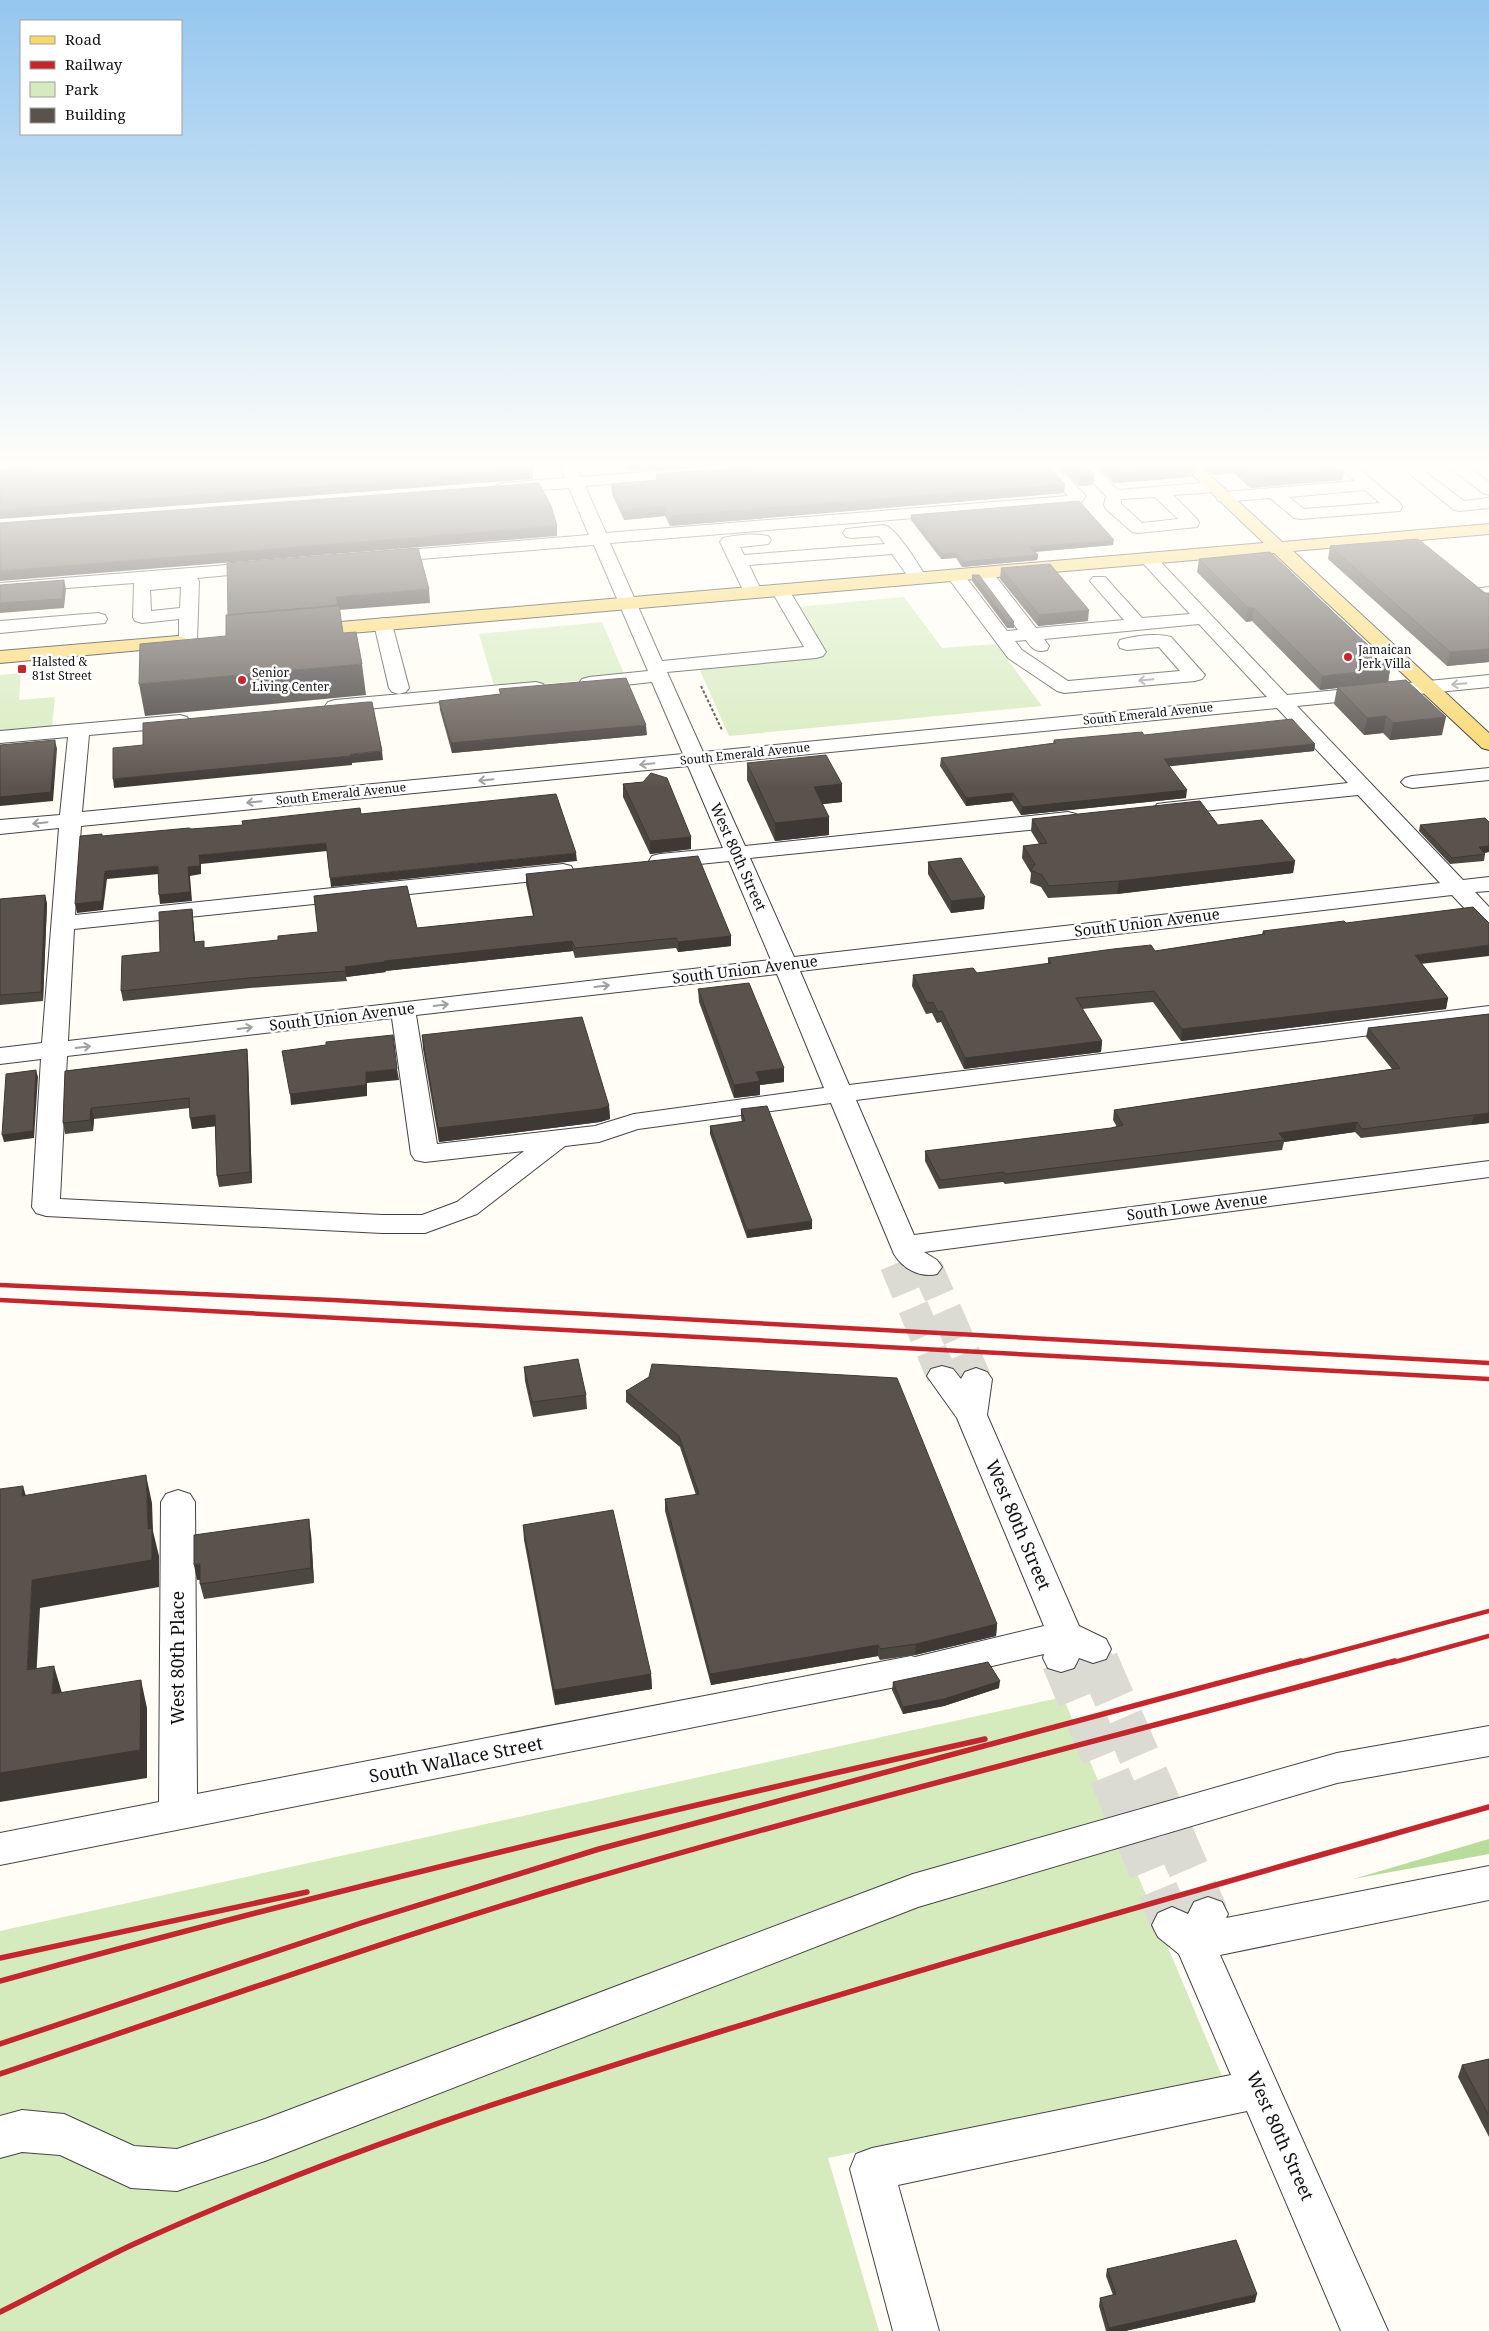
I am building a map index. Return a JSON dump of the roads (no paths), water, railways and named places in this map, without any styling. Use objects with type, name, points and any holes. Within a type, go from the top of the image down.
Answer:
[{"type":"main road","points":[[286,632],[1009,571]]},
{"type":"main road","points":[[1303,571],[1489,744]]},
{"type":"main road","points":[[0,657],[208,639]]},
{"type":"street","points":[[0,588],[153,580],[236,571]]},
{"type":"street","name":"West 80th Street","points":[[613,571],[785,965],[909,1258]]},
{"type":"street","points":[[743,571],[753,592]]},
{"type":"street","points":[[913,571],[918,578]]},
{"type":"street","points":[[1164,571],[1282,701],[1489,921]]},
{"type":"street","points":[[984,573],[1031,634],[1053,651],[1064,688]]},
{"type":"street","points":[[955,575],[1015,654],[1064,688],[1089,720]]},
{"type":"street","points":[[188,613],[142,616],[141,585],[153,580],[190,582],[188,641]]},
{"type":"street","points":[[1464,580],[1486,595]]},
{"type":"street","points":[[1099,581],[1138,625]]},
{"type":"street","points":[[316,708],[562,685],[657,671],[816,652],[780,590]]},
{"type":"street","points":[[1002,637],[1206,618]]},
{"type":"street","points":[[0,627],[98,619]]},
{"type":"street","points":[[46,623],[46,653]]},
{"type":"street","points":[[383,624],[399,688]]},
{"type":"street","points":[[1064,688],[1195,676],[1164,641],[1108,646]]},
{"type":"street","name":"South Emerald Avenue","points":[[0,827],[1489,681]]},
{"type":"street","points":[[0,737],[198,719]]},
{"type":"street","points":[[80,730],[70,820],[54,1050],[46,1207],[382,1224],[426,1224],[467,1208],[558,1138]]},
{"type":"street","points":[[1412,782],[1489,774]]},
{"type":"street","points":[[1149,810],[1364,788]]},
{"type":"street","points":[[644,863],[1090,816]]},
{"type":"street","points":[[64,923],[585,869]]},
{"type":"street","name":"South Union Avenue","points":[[0,1056],[1489,884]]},
{"type":"street","points":[[403,1010],[425,1154],[599,1134],[634,1122],[840,1094],[1489,1013]]},
{"type":"street","name":"South Lowe Avenue","points":[[909,1258],[1489,1169]]},
{"type":"street","name":"West 80th Street","points":[[942,1376],[971,1415],[1073,1648]]},
{"type":"street","points":[[971,1415],[976,1379]]},
{"type":"street","name":"West 80th Place","points":[[178,1502],[178,1814]]},
{"type":"street","name":"South Wallace Street","points":[[0,1849],[919,1669],[1073,1648]]},
{"type":"street","points":[[0,2137],[22,2131],[64,2135],[131,2167],[177,2170],[274,2137],[913,1891],[1336,1768],[1489,1741]]},
{"type":"street","name":"West 80th Street","points":[[1365,2331],[1192,1927],[1489,1883]]},
{"type":"street","points":[[916,2331],[872,2169],[1260,2089]]},
{"type":"tunnel","points":[[895,1264],[942,1376]]},
{"type":"tunnel","points":[[927,1267],[976,1379]]},
{"type":"tunnel","points":[[1093,1649],[1099,1663]]},
{"type":"tunnel","points":[[1061,1658],[1063,1663]]},
{"type":"tunnel","points":[[1062,1661],[1172,1925]]},
{"type":"tunnel","points":[[1098,1661],[1208,1914]]},
{"type":"railway","points":[[0,1285],[333,1300],[1489,1363]]},
{"type":"railway","points":[[0,1300],[1489,1379]]},
{"type":"railway","points":[[1296,1663],[1489,1611]]},
{"type":"railway","points":[[1391,1663],[1489,1636]]},
{"type":"railway","points":[[0,2044],[361,1923],[599,1849],[1301,1661]]},
{"type":"railway","points":[[0,2074],[359,1952],[576,1883],[883,1797],[1395,1661]]},
{"type":"railway","points":[[0,1981],[368,1884],[738,1795],[985,1739]]},
{"type":"railway","points":[[0,2312],[117,2252],[206,2212],[425,2128],[573,2078],[913,1973],[1489,1807]]},
{"type":"railway","points":[[0,1958],[307,1892]]},
{"type":"place","name":"Jamaican Jerk Villa","points":[[1348,657]]},
{"type":"place","name":"Halsted & 81st Street","points":[[22,669]]},
{"type":"place","name":"Senior Living Center","points":[[242,680]]}]
